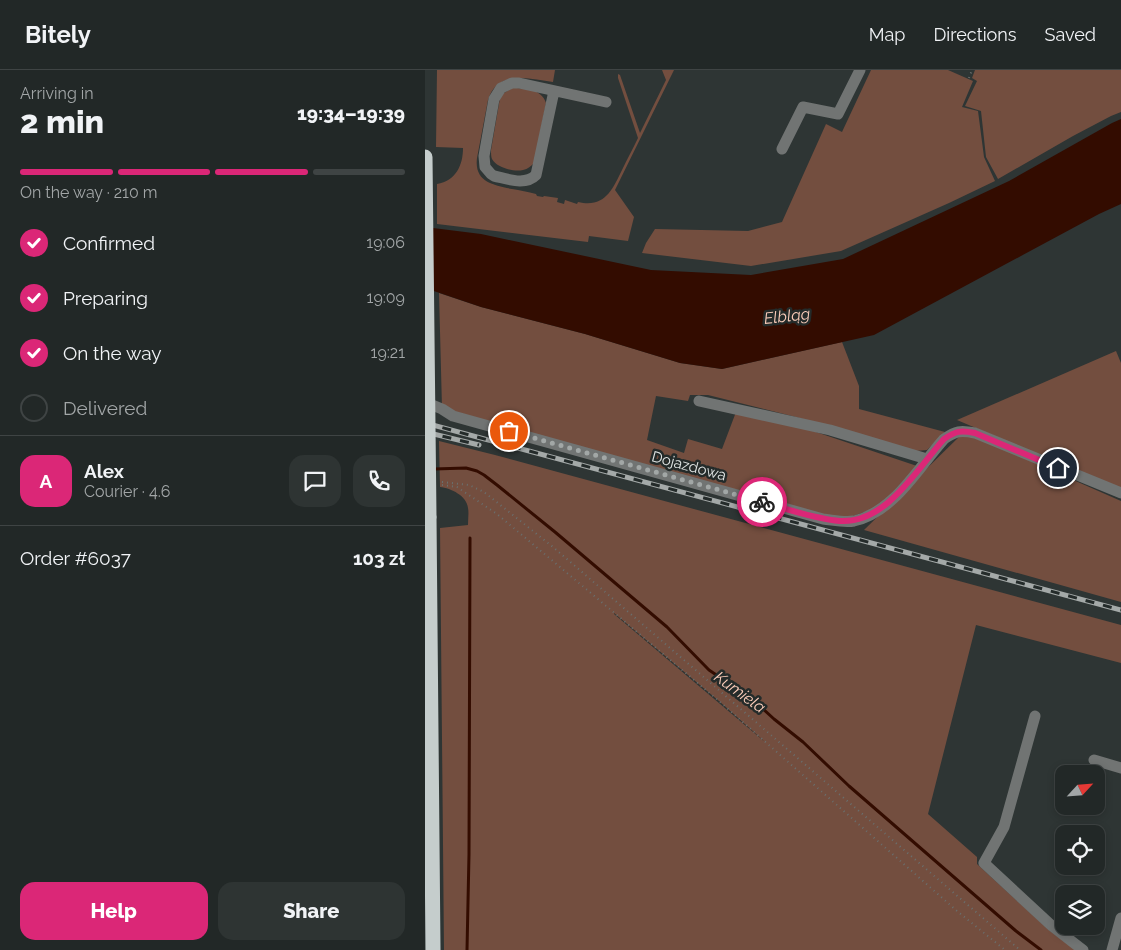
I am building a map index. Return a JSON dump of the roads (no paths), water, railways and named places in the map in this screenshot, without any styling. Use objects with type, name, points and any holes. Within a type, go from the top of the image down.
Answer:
[{"type":"highway","points":[[425,157],[433,950]]},
{"type":"street","points":[[782,149],[803,107],[838,114],[860,70]]},
{"type":"street","points":[[554,91],[536,175],[532,179],[522,182],[491,174],[485,167],[484,156],[494,99],[497,92],[506,85],[519,83],[606,102]]},
{"type":"street","points":[[699,401],[829,430],[927,459]]},
{"type":"street","name":"Dojazdowa","points":[[425,402],[453,416],[796,511],[840,521],[853,521],[870,515],[884,507],[899,494],[944,439],[963,430],[975,433],[1121,493]]},
{"type":"street","points":[[1035,716],[1004,827],[984,863],[1052,926],[1083,950]]},
{"type":"street","points":[[1094,760],[1121,768]]},
{"type":"street","points":[[1112,950],[1121,918]]},
{"type":"water","name":"Elbląg","points":[[1121,119],[1121,204],[874,335],[722,369],[680,363],[585,334],[481,307],[425,288],[425,227],[481,234],[651,270],[751,275],[843,259],[1009,181]]},
{"type":"waterway","name":"Kumiela","points":[[434,469],[466,468],[477,471],[497,485],[667,627],[709,670],[752,699],[803,742],[849,786],[1016,931],[1041,950]]},
{"type":"waterway","points":[[467,950],[470,538]]},
{"type":"railway","points":[[425,423],[1121,610]]},
{"type":"railway","points":[[425,432],[479,445]]}]
